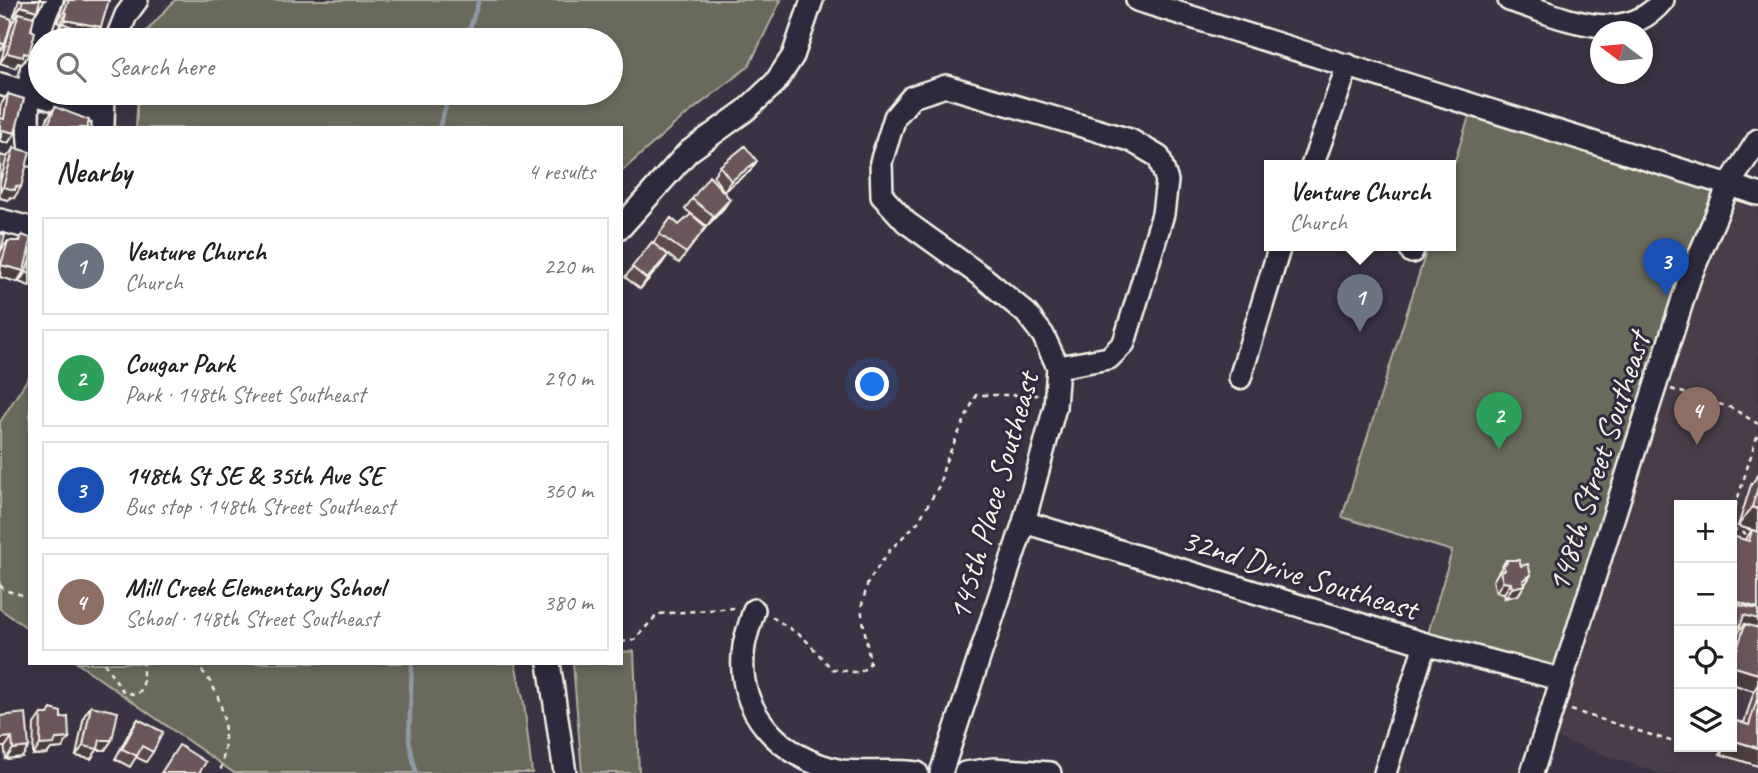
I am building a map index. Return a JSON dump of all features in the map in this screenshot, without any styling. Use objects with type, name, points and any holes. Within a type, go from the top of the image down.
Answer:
[{"type":"street","points":[[42,28],[52,0]]},
{"type":"street","points":[[121,28],[137,0]]},
{"type":"street","points":[[623,225],[688,152],[746,110],[775,83],[793,56],[812,0]]},
{"type":"street","points":[[1138,0],[1730,183],[1758,194]]},
{"type":"street","points":[[1508,0],[1597,28],[1625,25],[1647,17],[1663,0]]},
{"type":"street","points":[[1314,160],[1348,65]]},
{"type":"street","points":[[0,84],[28,92]]},
{"type":"street","name":"145th Place Southeast","points":[[941,773],[1024,522],[1056,395],[1058,367],[1043,335],[1026,313],[906,222],[882,197],[881,162],[895,117],[912,97],[946,86],[1130,140],[1159,157],[1167,181],[1163,214],[1124,343],[1109,358],[1058,367]]},
{"type":"street","points":[[29,105],[30,126]]},
{"type":"street","points":[[80,105],[103,111]]},
{"type":"street","name":"148th Street Southeast","points":[[1532,773],[1690,277],[1730,183],[1758,140]]},
{"type":"street","points":[[0,220],[28,227]]},
{"type":"street","points":[[1240,378],[1278,251]]},
{"type":"street","name":"32nd Drive Southeast","points":[[1024,522],[1425,643],[1560,679]]},
{"type":"street","points":[[754,610],[744,646],[744,676],[757,716],[781,746],[810,762],[844,771],[895,770],[917,773]]},
{"type":"street","points":[[1385,773],[1425,643]]},
{"type":"street","points":[[550,665],[565,773]]},
{"type":"street","points":[[965,773],[993,769],[1051,773]]},
{"type":"path","points":[[1655,384],[1732,408],[1758,424]]},
{"type":"path","points":[[623,642],[634,640],[657,614],[725,607],[754,610],[793,629],[832,669],[860,673],[870,663],[861,608],[869,582],[890,550],[918,522],[939,486],[945,463],[976,395],[1056,395]]},
{"type":"path","points":[[1737,501],[1758,433]]},
{"type":"path","points":[[1737,531],[1758,538]]},
{"type":"path","points":[[0,585],[4,590],[28,596]]},
{"type":"path","points":[[105,665],[123,691],[136,695],[142,688],[143,665]]},
{"type":"path","points":[[197,665],[208,676],[220,699],[226,730],[226,749],[220,773]]},
{"type":"path","points":[[1554,700],[1569,709],[1674,742]]},
{"type":"shaded area","points":[[1730,183],[1758,194],[1758,773],[1659,773],[1544,734]]},
{"type":"green space","points":[[175,0],[781,0],[749,66],[676,123],[623,170],[623,126],[136,126],[137,105],[623,105],[623,28],[149,28]]},
{"type":"green space","points":[[1473,104],[1730,183],[1560,679],[1425,644],[1452,551],[1342,517],[1426,251],[1456,251],[1455,160]]},
{"type":"green space","points":[[28,378],[28,629],[0,609],[0,422]]},
{"type":"green space","points":[[634,651],[639,773],[582,773],[573,665],[623,665],[623,652]]},
{"type":"green space","points":[[80,665],[515,665],[524,703],[532,773],[234,773]]},
{"type":"building","points":[[23,0],[40,0],[37,11],[21,6]]},
{"type":"building","points":[[69,0],[109,0],[101,27],[65,20],[67,13],[64,12]]},
{"type":"building","points":[[19,13],[34,17],[31,28],[28,28],[28,54],[24,53],[23,57],[7,53]]},
{"type":"building","points":[[0,15],[12,19],[5,44],[0,43]]},
{"type":"building","points":[[62,23],[75,28],[60,28]]},
{"type":"building","points":[[8,94],[24,99],[15,133],[3,130],[0,137],[0,118],[4,119]]},
{"type":"building","points":[[55,107],[89,120],[88,126],[48,126]]},
{"type":"building","points":[[745,146],[757,161],[731,181],[720,166]]},
{"type":"building","points":[[14,148],[28,152],[21,187],[16,186],[15,190],[3,187]]},
{"type":"building","points":[[0,155],[7,157],[0,182]]},
{"type":"building","points":[[709,176],[730,199],[714,216],[692,199]]},
{"type":"building","points":[[691,214],[706,227],[686,253],[659,234],[671,218],[679,225]]},
{"type":"building","points":[[0,233],[5,235],[0,254]]},
{"type":"building","points":[[22,235],[28,237],[24,271],[1,265],[8,241],[20,241]]},
{"type":"building","points":[[652,242],[668,255],[647,279],[632,267]]},
{"type":"building","points":[[1758,487],[1758,509],[1752,507]]},
{"type":"building","points":[[1752,530],[1758,532],[1758,608],[1737,602],[1737,537],[1749,541]]},
{"type":"building","points":[[1506,560],[1519,560],[1521,566],[1528,564],[1531,575],[1523,580],[1525,585],[1512,588],[1511,583],[1503,582],[1500,571],[1505,570],[1503,565],[1507,563]]},
{"type":"building","points":[[1739,605],[1758,609],[1758,619],[1744,615],[1740,627],[1737,626]]},
{"type":"building","points":[[1745,624],[1758,628],[1758,674],[1737,668],[1737,650]]},
{"type":"building","points":[[1758,696],[1758,748],[1737,742],[1737,721],[1749,725]]},
{"type":"building","points":[[91,706],[118,712],[112,740],[100,740],[98,749],[83,746]]},
{"type":"building","points":[[51,709],[61,712],[61,718],[68,717],[69,738],[56,739],[54,744],[40,745],[41,714],[48,714]]},
{"type":"building","points":[[26,713],[29,747],[13,749],[12,737],[0,738],[0,716]]},
{"type":"building","points":[[138,719],[163,732],[153,752],[142,746],[137,756],[122,749]]},
{"type":"building","points":[[179,745],[206,762],[199,773],[161,773]]},
{"type":"waterway","points":[[470,28],[479,0]]},
{"type":"waterway","points":[[440,126],[446,105]]},
{"type":"waterway","points":[[412,665],[409,740],[416,773]]},
{"type":"place","name":"148th St SE & 35th Ave SE","points":[[1666,296]]},
{"type":"place","name":"Venture Church","points":[[1360,332]]},
{"type":"place","name":"Mill Creek Elementary School","points":[[1697,445]]},
{"type":"place","name":"Cougar Park","points":[[1499,450]]}]
